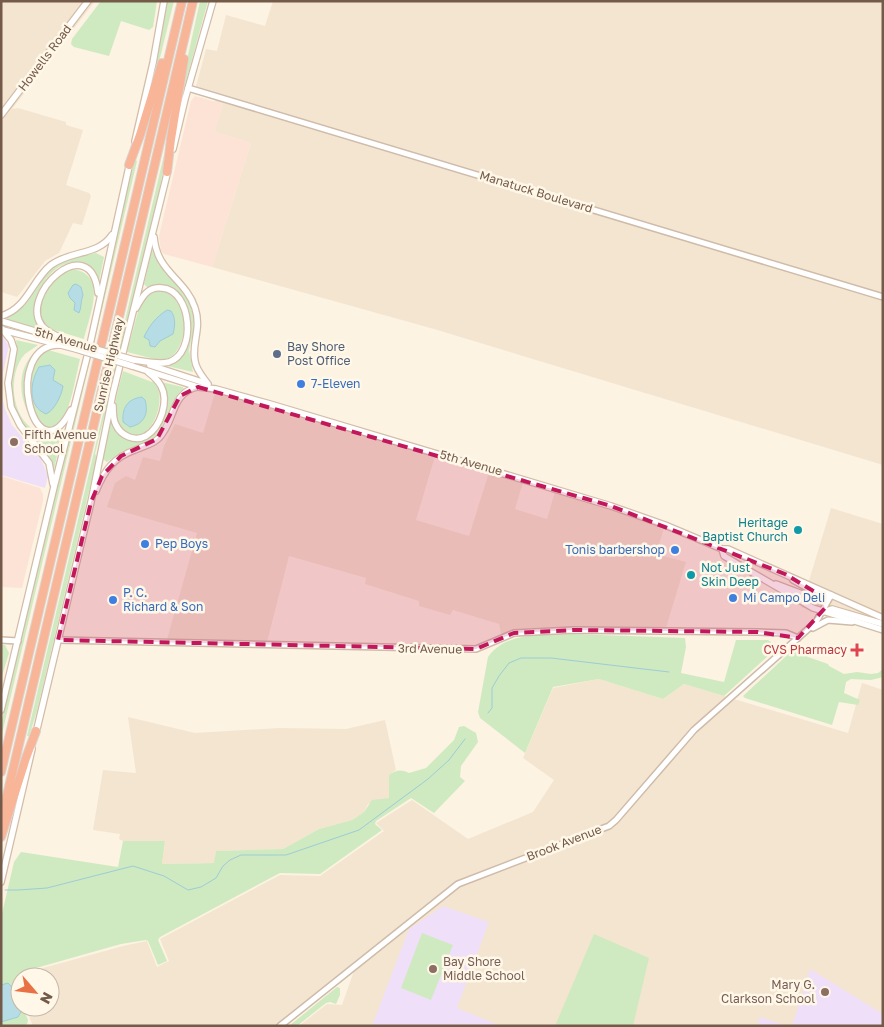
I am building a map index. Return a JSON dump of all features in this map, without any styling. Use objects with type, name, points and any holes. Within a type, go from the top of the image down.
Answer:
[{"type":"highway","name":"Sunrise Highway","points":[[1,821],[193,1]]},
{"type":"highway","points":[[129,165],[181,3]]},
{"type":"highway","name":"Sunrise Highway","points":[[1,772],[181,3]]},
{"type":"highway","points":[[167,172],[183,70],[187,27]]},
{"type":"highway","points":[[1,837],[36,731]]},
{"type":"main road","name":"Howells Road","points":[[1,115],[88,1]]},
{"type":"main road","name":"Sunrise Highway","points":[[1,710],[99,300],[153,63],[164,1]]},
{"type":"main road","name":"Sunrise Highway","points":[[1,882],[91,502],[131,319],[188,88],[212,1]]},
{"type":"main road","points":[[154,231],[159,258],[168,272],[186,291],[196,310],[198,328],[194,361],[208,384]]},
{"type":"main road","points":[[1,316],[19,307],[39,277],[52,264],[71,254],[101,247],[113,233]]},
{"type":"main road","points":[[62,342],[44,327],[38,316],[40,298],[53,276],[70,266],[85,268],[96,280],[99,300]]},
{"type":"main road","points":[[131,319],[145,293],[155,288],[165,288],[174,293],[181,301],[185,310],[188,327],[184,346],[181,353],[174,360],[163,363],[133,363]]},
{"type":"main road","name":"5th Avenue","points":[[1,321],[62,342]]},
{"type":"main road","points":[[2,329],[11,340],[14,348],[8,383],[11,407],[20,426],[49,463],[54,487]]},
{"type":"main road","name":"5th Avenue","points":[[2,329],[62,342],[200,380],[216,389]]},
{"type":"main road","points":[[34,350],[62,342]]},
{"type":"main road","name":"5th Avenue","points":[[133,363],[144,369],[198,386],[216,389],[565,491],[665,525],[722,550],[728,549],[883,618]]},
{"type":"main road","points":[[114,393],[113,416],[119,430],[133,438],[148,434],[160,418],[164,396],[158,381],[144,369]]},
{"type":"main road","points":[[91,502],[102,476],[111,464],[124,454],[148,445],[157,439],[167,426],[180,396],[198,386]]},
{"type":"main road","points":[[28,421],[41,429],[58,428],[65,420],[76,399]]},
{"type":"main road","name":"5th Avenue","points":[[722,550],[724,556],[813,608],[883,630]]},
{"type":"main road","points":[[764,580],[824,601],[831,595]]},
{"type":"main road","points":[[823,612],[832,609],[883,624]]},
{"type":"street","name":"Manatuck Boulevard","points":[[188,88],[883,297]]},
{"type":"street","points":[[785,574],[795,582],[820,595],[824,601],[823,612]]},
{"type":"street","name":"Brook Avenue","points":[[280,1026],[458,884],[609,826],[624,813],[694,730],[816,622],[831,595]]},
{"type":"street","points":[[806,632],[828,620],[861,623]]},
{"type":"street","name":"3rd Avenue","points":[[58,640],[476,649],[514,633],[574,630],[786,633],[798,638]]},
{"type":"street","points":[[1,640],[18,641]]},
{"type":"highlighted area","points":[[198,387],[611,506],[785,574],[820,595],[825,608],[798,638],[758,632],[574,630],[514,633],[476,649],[58,640],[91,502],[102,476],[121,456],[157,439],[180,396]]},
{"type":"shaded area","points":[[1,1],[95,1],[12,109],[18,108],[66,122],[66,125],[83,130],[66,185],[89,193],[91,196],[82,225],[73,223],[59,253],[45,261],[17,297],[1,292]]},
{"type":"shaded area","points":[[273,1],[883,1],[883,465],[434,329],[212,267],[251,143],[214,132],[223,104],[215,102],[216,97],[195,90],[206,49],[217,51],[226,15],[265,26]]},
{"type":"shaded area","points":[[195,96],[223,104],[215,132],[251,143],[212,267],[164,254],[161,251],[159,236],[191,101]]},
{"type":"shaded area","points":[[1,334],[9,346],[1,392]]},
{"type":"shaded area","points":[[216,389],[436,453],[416,520],[469,536],[490,469],[524,479],[515,509],[547,519],[556,488],[665,525],[656,554],[686,562],[665,631],[514,633],[502,638],[499,624],[453,610],[450,615],[419,606],[419,601],[365,584],[366,578],[289,556],[266,646],[166,643],[197,533],[107,507],[115,483],[126,476],[135,480],[143,457],[160,461],[164,446],[175,424],[203,433]]},
{"type":"shaded area","name":"Fifth Avenue School","points":[[1,393],[12,425],[41,459],[48,476],[45,488],[1,475]]},
{"type":"shaded area","points":[[1,476],[40,488],[43,494],[43,501],[22,588],[1,587]]},
{"type":"shaded area","points":[[831,508],[883,524],[883,633],[801,607]]},
{"type":"shaded area","points":[[599,679],[663,699],[684,684],[848,733],[862,683],[883,690],[883,1026],[299,1026],[327,1004],[342,1005],[355,968],[280,1026],[33,1026],[29,1017],[60,1017],[60,967],[47,967],[147,941],[157,967],[169,961],[160,939],[280,875],[320,876],[384,831],[376,823],[412,800],[468,839],[533,812],[554,780],[523,758],[553,688]]},
{"type":"shaded area","points":[[128,717],[195,733],[279,728],[346,729],[385,720],[396,770],[389,775],[389,798],[368,804],[364,812],[352,820],[319,829],[283,849],[216,851],[215,863],[162,864],[165,842],[123,841],[119,839],[120,834],[93,830],[103,770],[136,773]]},
{"type":"shaded area","name":"Bay Shore Middle School","points":[[443,906],[489,922],[457,1008],[501,1026],[372,1026],[409,929]]},
{"type":"shaded area","name":"Mary G. Clarkson School","points":[[810,969],[883,1014],[883,1026],[792,1026]]},
{"type":"shaded area","name":"Mary G. Clarkson School","points":[[760,1017],[788,1026],[757,1026]]},
{"type":"green space","points":[[101,1],[157,1],[153,27],[149,30],[121,21],[109,56],[74,47],[71,44],[72,39]]},
{"type":"green space","points":[[166,1],[174,1],[144,116]]},
{"type":"green space","points":[[200,1],[208,1],[180,103],[178,101]]},
{"type":"green space","points":[[164,155],[166,155],[159,192],[95,454],[97,457],[37,711],[29,736],[27,736]]},
{"type":"green space","points":[[135,160],[137,161],[1,738],[2,720],[116,243],[113,242]]},
{"type":"green space","points":[[152,250],[159,265],[186,296],[191,308],[194,318],[189,350],[193,372],[167,366],[184,350],[185,306],[176,290],[159,285],[147,287],[144,284]]},
{"type":"green space","points":[[96,253],[104,257],[99,282],[93,272],[84,264],[74,262],[56,269],[48,277],[37,296],[34,306],[37,328],[5,320],[24,305],[48,272],[59,263]]},
{"type":"green space","points":[[70,269],[82,272],[89,278],[93,286],[94,296],[84,339],[51,329],[48,326],[46,327],[42,318],[41,301],[44,293],[55,279]]},
{"type":"green space","points":[[159,290],[169,294],[177,302],[184,322],[180,345],[166,361],[166,359],[158,360],[127,352],[140,304],[150,292]]},
{"type":"green space","points":[[16,340],[38,345],[25,354],[19,362],[14,383],[14,395],[21,416],[27,424],[38,431],[62,432],[54,470],[43,450],[19,417],[12,401],[11,382],[17,351]]},
{"type":"green space","points":[[39,349],[80,359],[68,409],[61,421],[51,428],[41,426],[32,418],[25,406],[22,391],[22,375],[28,361]]},
{"type":"green space","points":[[123,371],[153,381],[158,390],[160,400],[154,421],[148,430],[140,435],[132,436],[123,431],[118,425],[116,418],[115,403]]},
{"type":"green space","points":[[161,382],[183,387],[184,389],[172,403],[162,428],[151,439],[124,450],[107,462],[103,459],[110,419],[115,429],[122,436],[142,440],[163,414]]},
{"type":"green space","points":[[572,634],[685,638],[686,647],[681,673],[724,682],[736,640],[768,640],[771,642],[771,650],[769,655],[724,696],[684,684],[663,699],[599,679],[553,687],[525,753],[480,718],[478,712],[488,657],[505,643],[515,639],[526,636]]},
{"type":"green space","points":[[1,645],[5,645],[9,653],[1,679]]},
{"type":"green space","points":[[796,647],[806,651],[808,657],[828,664],[844,674],[857,672],[871,674],[878,673],[883,669],[883,677],[871,680],[851,679],[846,682],[844,693],[860,700],[858,705],[839,702],[832,725],[743,696]]},
{"type":"green space","points":[[464,726],[476,733],[478,742],[461,766],[460,777],[465,781],[434,813],[411,798],[376,821],[375,824],[382,830],[320,874],[280,873],[160,937],[158,940],[167,961],[158,965],[146,940],[121,944],[40,967],[10,967],[10,1017],[27,1017],[28,1020],[27,1024],[23,1026],[1,1026],[1,918],[14,862],[21,852],[118,867],[123,841],[165,841],[162,864],[214,863],[216,851],[283,849],[319,829],[352,820],[364,812],[372,800],[389,798],[389,775],[399,771],[409,773],[426,768],[454,740],[459,727]]},
{"type":"green space","points":[[422,933],[453,945],[431,1000],[401,988]]},
{"type":"green space","points":[[594,934],[649,958],[633,1026],[555,1026]]},
{"type":"green space","points":[[337,987],[340,988],[340,995],[336,1004],[326,1003],[297,1026],[289,1026]]},
{"type":"water","points":[[76,284],[81,287],[83,295],[79,313],[74,310],[75,303],[68,293],[73,285]]},
{"type":"water","points":[[167,310],[171,311],[174,316],[173,334],[160,341],[155,347],[150,346],[149,340],[144,337],[153,322]]},
{"type":"water","points":[[50,365],[55,370],[53,380],[63,386],[57,402],[52,410],[46,414],[40,410],[33,400],[32,386],[39,367]]},
{"type":"water","points":[[142,397],[145,400],[146,414],[142,421],[130,427],[123,422],[123,412],[129,402]]},
{"type":"water","points":[[8,983],[10,985],[10,1017],[18,1017],[1,1022],[1,985]]},
{"type":"waterway","points":[[488,713],[492,708],[492,688],[499,676],[509,663],[521,658],[551,658],[669,672]]},
{"type":"waterway","points":[[5,890],[47,888],[133,866],[164,876],[188,890],[201,887],[216,878],[223,866],[230,860],[241,855],[286,855],[359,830],[428,779],[449,760],[465,739]]},
{"type":"place","name":"Bay Shore Post Office","points":[[277,354]]},
{"type":"place","name":"7-Eleven","points":[[301,384]]},
{"type":"place","name":"Fifth Avenue School","points":[[14,442]]},
{"type":"place","name":"Heritage Baptist Church","points":[[798,530]]},
{"type":"place","name":"Pep Boys","points":[[145,544]]},
{"type":"place","name":"Tonis barbershop","points":[[675,550]]},
{"type":"place","name":"Not Just Skin Deep","points":[[691,575]]},
{"type":"place","name":"Mi Campo Deli","points":[[733,598]]},
{"type":"place","name":"P. C. Richard & Son","points":[[113,600]]},
{"type":"place","name":"CVS Pharmacy","points":[[857,650]]},
{"type":"place","name":"Bay Shore Middle School","points":[[433,969]]},
{"type":"place","name":"Mary G. Clarkson School","points":[[825,992]]}]
